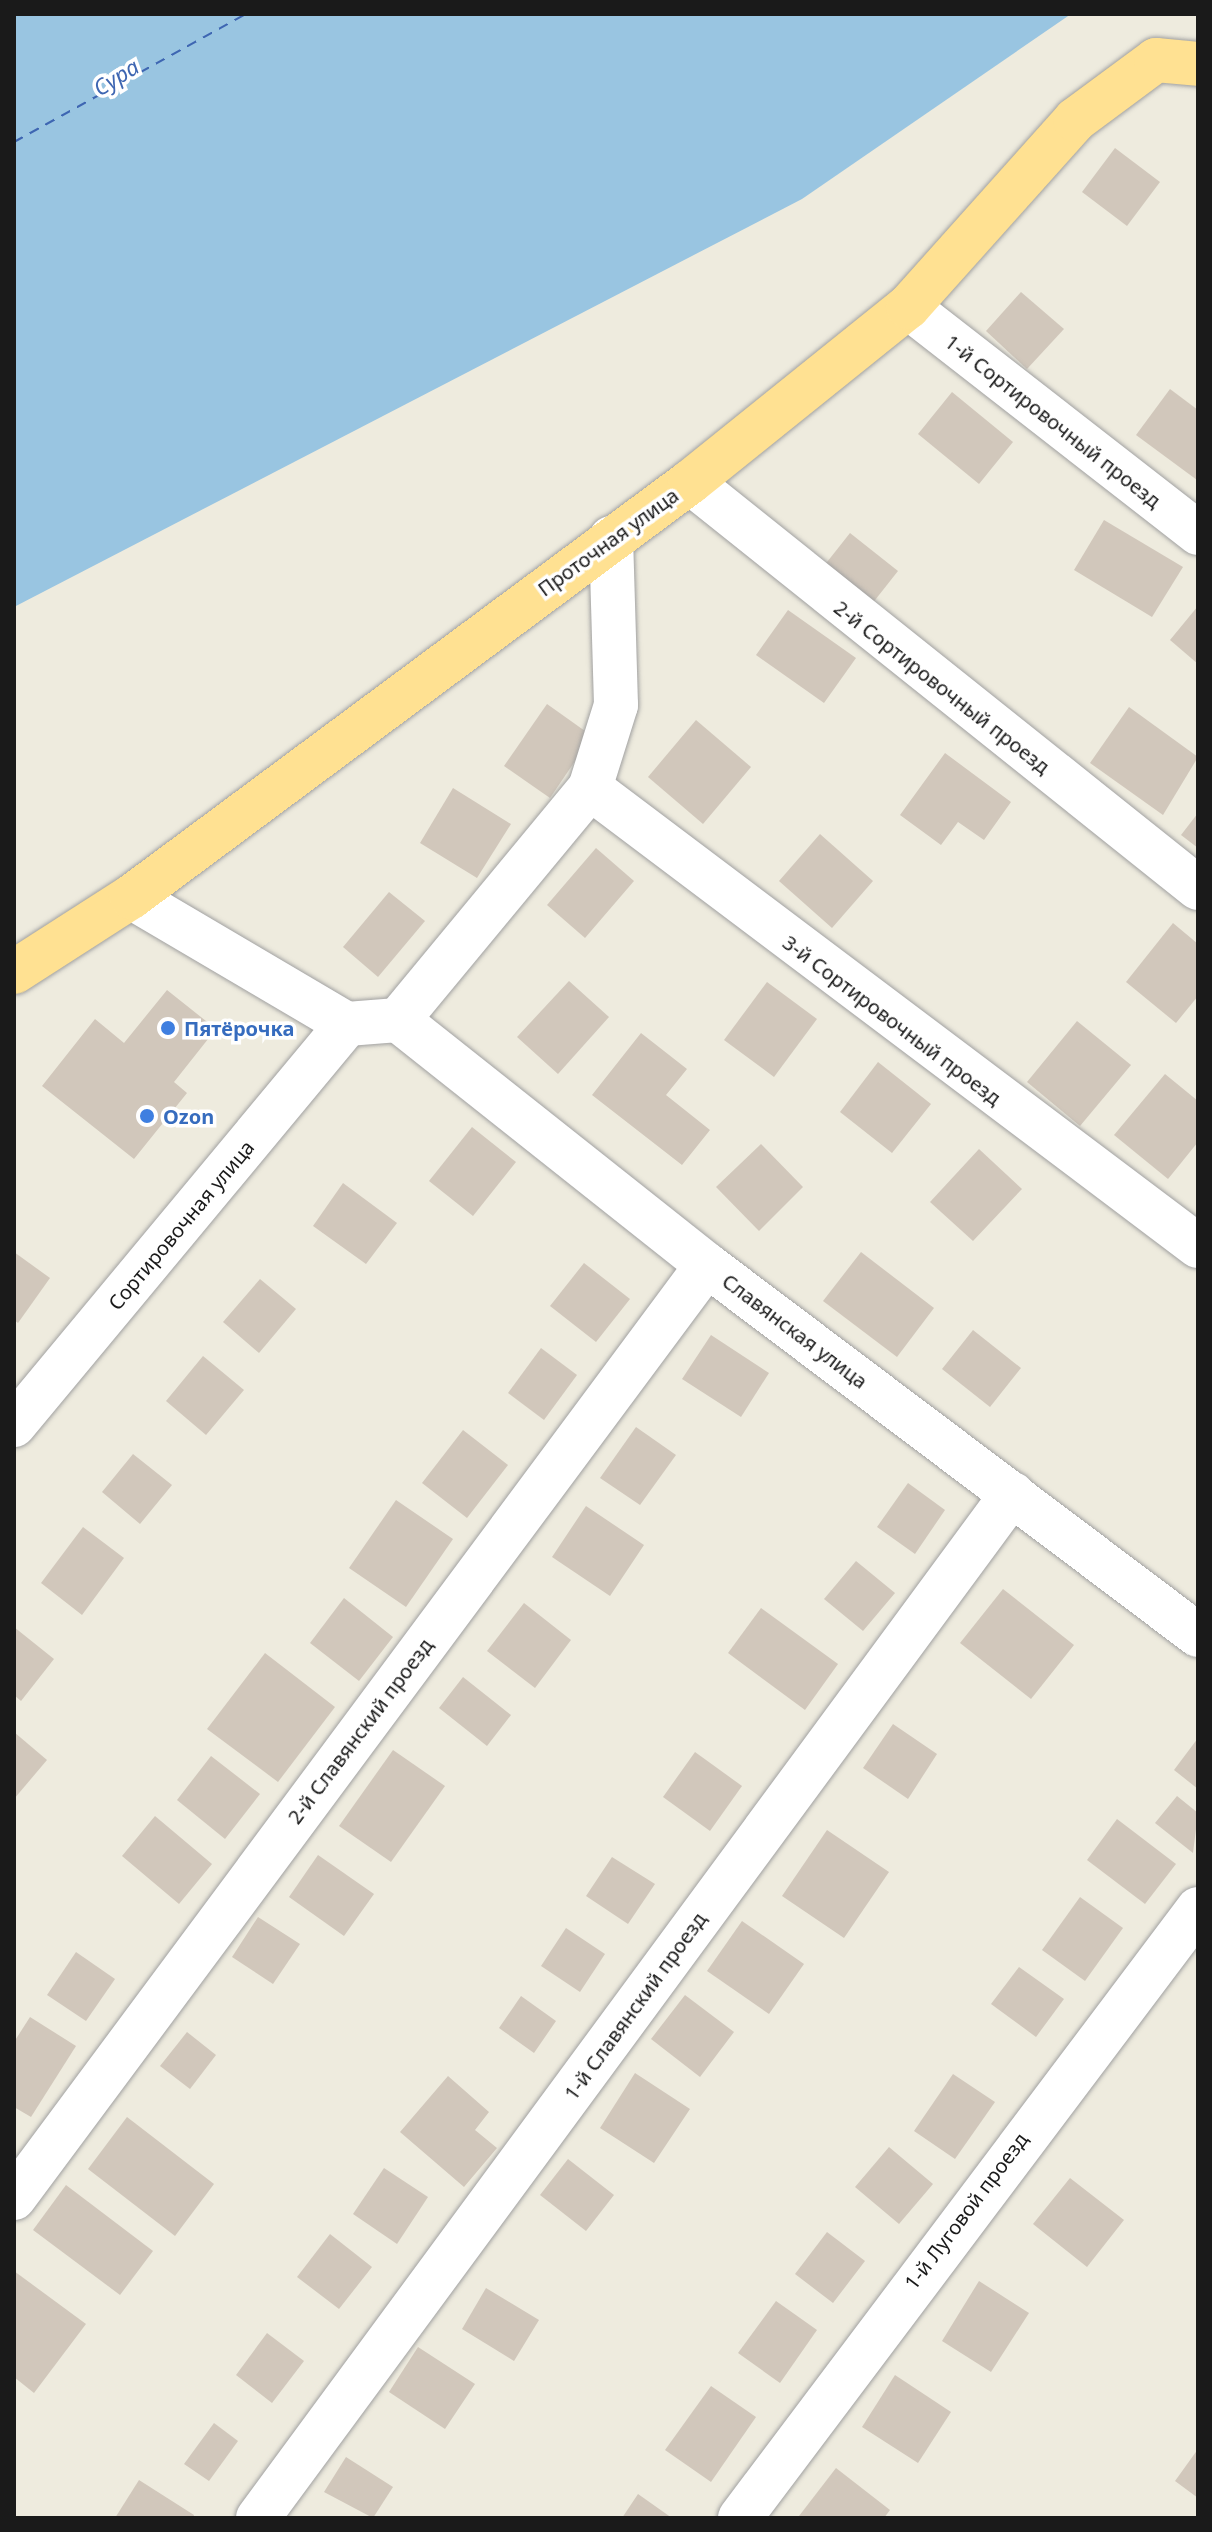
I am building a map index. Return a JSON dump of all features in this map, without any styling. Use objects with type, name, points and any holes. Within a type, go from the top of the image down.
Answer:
[{"type":"main road","name":"Проточная улица","points":[[14,972],[131,897],[690,482],[908,307],[1075,120],[1177,62]]},
{"type":"street","name":"1-й Сортировочный проезд","points":[[908,307],[1198,533]]},
{"type":"street","name":"2-й Сортировочный проезд","points":[[690,482],[1198,888]]},
{"type":"street","points":[[131,897],[347,1024],[398,1020],[590,788],[616,705],[611,538]]},
{"type":"street","name":"3-й Сортировочный проезд","points":[[590,788],[1198,1246]]},
{"type":"street","name":"Славянская улица","points":[[398,1020],[707,1265],[1198,1635]]},
{"type":"street","name":"Сортировочная улица","points":[[14,1425],[347,1024]]},
{"type":"street","name":"2-й Славянский проезд","points":[[14,2198],[707,1265]]},
{"type":"street","name":"1-й Славянский проезд","points":[[258,2518],[1012,1494]]},
{"type":"street","name":"1-й Луговой проезд","points":[[740,2518],[1198,1909]]},
{"type":"water","name":"Сура","points":[[14,14],[1071,14],[802,199],[14,607]]},
{"type":"building","points":[[1115,148],[1160,182],[1127,226],[1082,192]]},
{"type":"building","points":[[1021,292],[1064,329],[1027,369],[986,331]]},
{"type":"building","points":[[1170,389],[1198,410],[1197,480],[1136,435]]},
{"type":"building","points":[[952,392],[1013,442],[979,484],[918,434]]},
{"type":"building","points":[[1104,520],[1183,567],[1152,617],[1074,570]]},
{"type":"building","points":[[850,533],[898,571],[864,614],[816,576]]},
{"type":"building","points":[[1198,606],[1198,664],[1170,640]]},
{"type":"building","points":[[788,610],[856,658],[824,703],[756,655]]},
{"type":"building","points":[[547,704],[592,736],[550,798],[504,766]]},
{"type":"building","points":[[1129,707],[1198,757],[1163,815],[1090,763]]},
{"type":"building","points":[[696,720],[751,767],[703,824],[648,777]]},
{"type":"building","points":[[945,753],[1011,802],[984,840],[958,822],[941,845],[900,815]]},
{"type":"building","points":[[453,788],[511,824],[477,878],[420,843]]},
{"type":"building","points":[[1198,813],[1198,848],[1181,835]]},
{"type":"building","points":[[820,834],[873,881],[832,928],[779,881]]},
{"type":"building","points":[[596,848],[634,881],[585,938],[547,905]]},
{"type":"building","points":[[389,892],[425,921],[378,977],[343,947]]},
{"type":"building","points":[[1173,923],[1198,944],[1198,996],[1176,1023],[1126,982]]},
{"type":"building","points":[[569,981],[609,1017],[558,1074],[517,1037]]},
{"type":"building","points":[[767,982],[817,1019],[774,1077],[724,1040]]},
{"type":"building","points":[[167,990],[216,1029],[174,1082],[187,1093],[134,1159],[42,1086],[95,1019],[124,1043]]},
{"type":"building","points":[[1077,1021],[1131,1065],[1080,1126],[1027,1082]]},
{"type":"building","points":[[641,1033],[687,1069],[666,1095],[710,1130],[682,1165],[592,1095]]},
{"type":"building","points":[[878,1062],[931,1104],[892,1153],[840,1112]]},
{"type":"building","points":[[1165,1074],[1198,1101],[1198,1142],[1168,1179],[1114,1135]]},
{"type":"building","points":[[472,1127],[516,1162],[473,1216],[429,1181]]},
{"type":"building","points":[[761,1144],[803,1187],[759,1231],[716,1187]]},
{"type":"building","points":[[979,1149],[1022,1189],[973,1241],[930,1202]]},
{"type":"building","points":[[343,1183],[397,1223],[366,1264],[313,1226]]},
{"type":"building","points":[[14,1252],[50,1278],[18,1323],[14,1320]]},
{"type":"building","points":[[861,1252],[934,1308],[897,1357],[823,1301]]},
{"type":"building","points":[[584,1263],[630,1299],[596,1342],[550,1306]]},
{"type":"building","points":[[260,1279],[296,1309],[259,1353],[223,1322]]},
{"type":"building","points":[[973,1330],[1021,1368],[990,1407],[942,1369]]},
{"type":"building","points":[[711,1335],[769,1373],[741,1417],[682,1379]]},
{"type":"building","points":[[541,1348],[577,1375],[544,1420],[508,1393]]},
{"type":"building","points":[[203,1356],[244,1390],[206,1435],[166,1401]]},
{"type":"building","points":[[636,1427],[676,1455],[640,1505],[600,1478]]},
{"type":"building","points":[[463,1430],[508,1465],[467,1518],[422,1483]]},
{"type":"building","points":[[133,1454],[172,1485],[140,1524],[102,1492]]},
{"type":"building","points":[[908,1483],[945,1510],[915,1554],[877,1527]]},
{"type":"building","points":[[396,1500],[453,1539],[406,1607],[349,1568]]},
{"type":"building","points":[[586,1506],[644,1545],[610,1596],[552,1557]]},
{"type":"building","points":[[83,1527],[124,1558],[82,1615],[41,1583]]},
{"type":"building","points":[[856,1561],[895,1593],[863,1631],[824,1599]]},
{"type":"building","points":[[1003,1589],[1074,1645],[1031,1699],[960,1643]]},
{"type":"building","points":[[344,1598],[393,1637],[359,1681],[310,1643]]},
{"type":"building","points":[[524,1603],[571,1640],[535,1688],[487,1651]]},
{"type":"building","points":[[761,1608],[838,1664],[805,1710],[728,1653]]},
{"type":"building","points":[[14,1627],[54,1659],[21,1701],[14,1695]]},
{"type":"building","points":[[265,1653],[335,1707],[278,1782],[207,1729]]},
{"type":"building","points":[[463,1677],[511,1715],[487,1746],[439,1708]]},
{"type":"building","points":[[893,1724],[937,1754],[908,1799],[863,1768]]},
{"type":"building","points":[[14,1732],[47,1760],[14,1799]]},
{"type":"building","points":[[1198,1738],[1198,1789],[1174,1770]]},
{"type":"building","points":[[393,1750],[445,1786],[391,1862],[339,1826]]},
{"type":"building","points":[[695,1752],[742,1786],[710,1831],[663,1797]]},
{"type":"building","points":[[211,1756],[260,1794],[225,1839],[177,1800]]},
{"type":"building","points":[[1177,1796],[1198,1813],[1193,1853],[1155,1823]]},
{"type":"building","points":[[155,1816],[212,1864],[179,1904],[122,1856]]},
{"type":"building","points":[[1117,1819],[1176,1864],[1145,1904],[1087,1860]]},
{"type":"building","points":[[827,1830],[889,1872],[844,1938],[782,1896]]},
{"type":"building","points":[[318,1855],[374,1894],[344,1936],[289,1897]]},
{"type":"building","points":[[612,1857],[655,1884],[628,1924],[586,1896]]},
{"type":"building","points":[[1080,1897],[1123,1928],[1085,1981],[1042,1950]]},
{"type":"building","points":[[258,1917],[300,1944],[273,1984],[232,1957]]},
{"type":"building","points":[[742,1921],[804,1964],[769,2014],[707,1971]]},
{"type":"building","points":[[566,1928],[605,1954],[580,1992],[541,1966]]},
{"type":"building","points":[[76,1952],[115,1979],[86,2021],[47,1995]]},
{"type":"building","points":[[1019,1967],[1064,1999],[1036,2037],[991,2004]]},
{"type":"building","points":[[685,1995],[734,2032],[700,2077],[651,2039]]},
{"type":"building","points":[[521,1996],[556,2021],[534,2053],[499,2028]]},
{"type":"building","points":[[30,2017],[76,2046],[31,2117],[14,2107],[14,2042]]},
{"type":"building","points":[[187,2032],[216,2055],[190,2089],[160,2066]]},
{"type":"building","points":[[635,2073],[690,2109],[654,2163],[600,2128]]},
{"type":"building","points":[[953,2074],[995,2102],[955,2159],[914,2131]]},
{"type":"building","points":[[448,2076],[489,2112],[475,2130],[497,2148],[464,2187],[400,2132]]},
{"type":"building","points":[[127,2117],[214,2184],[175,2236],[88,2169]]},
{"type":"building","points":[[889,2147],[933,2184],[899,2224],[855,2187]]},
{"type":"building","points":[[568,2159],[614,2195],[586,2231],[540,2195]]},
{"type":"building","points":[[384,2168],[428,2197],[397,2244],[353,2214]]},
{"type":"building","points":[[1070,2178],[1124,2220],[1087,2267],[1033,2224]]},
{"type":"building","points":[[66,2185],[153,2251],[120,2295],[33,2230]]},
{"type":"building","points":[[827,2232],[865,2261],[833,2303],[795,2274]]},
{"type":"building","points":[[330,2234],[372,2267],[339,2309],[297,2277]]},
{"type":"building","points":[[14,2271],[86,2324],[34,2393],[14,2377]]},
{"type":"building","points":[[979,2281],[1029,2313],[991,2372],[942,2341]]},
{"type":"building","points":[[486,2288],[539,2320],[514,2361],[462,2329]]},
{"type":"building","points":[[776,2301],[817,2330],[780,2383],[738,2353]]},
{"type":"building","points":[[267,2333],[304,2361],[272,2403],[236,2375]]},
{"type":"building","points":[[418,2347],[475,2384],[445,2429],[389,2392]]},
{"type":"building","points":[[895,2375],[951,2412],[918,2463],[862,2427]]},
{"type":"building","points":[[711,2386],[756,2417],[711,2482],[665,2450]]},
{"type":"building","points":[[214,2423],[238,2441],[209,2481],[184,2464]]},
{"type":"building","points":[[1198,2449],[1198,2498],[1175,2481]]},
{"type":"building","points":[[346,2457],[393,2487],[373,2518],[324,2492]]},
{"type":"building","points":[[836,2468],[890,2510],[884,2518],[799,2516]]},
{"type":"building","points":[[139,2480],[194,2515],[193,2518],[115,2518]]},
{"type":"building","points":[[638,2494],[672,2518],[622,2518]]},
{"type":"ferry route","points":[[14,142],[246,14]]},
{"type":"place","name":"Пятёрочка","points":[[168,1028]]},
{"type":"place","name":"Ozon","points":[[147,1116]]}]
